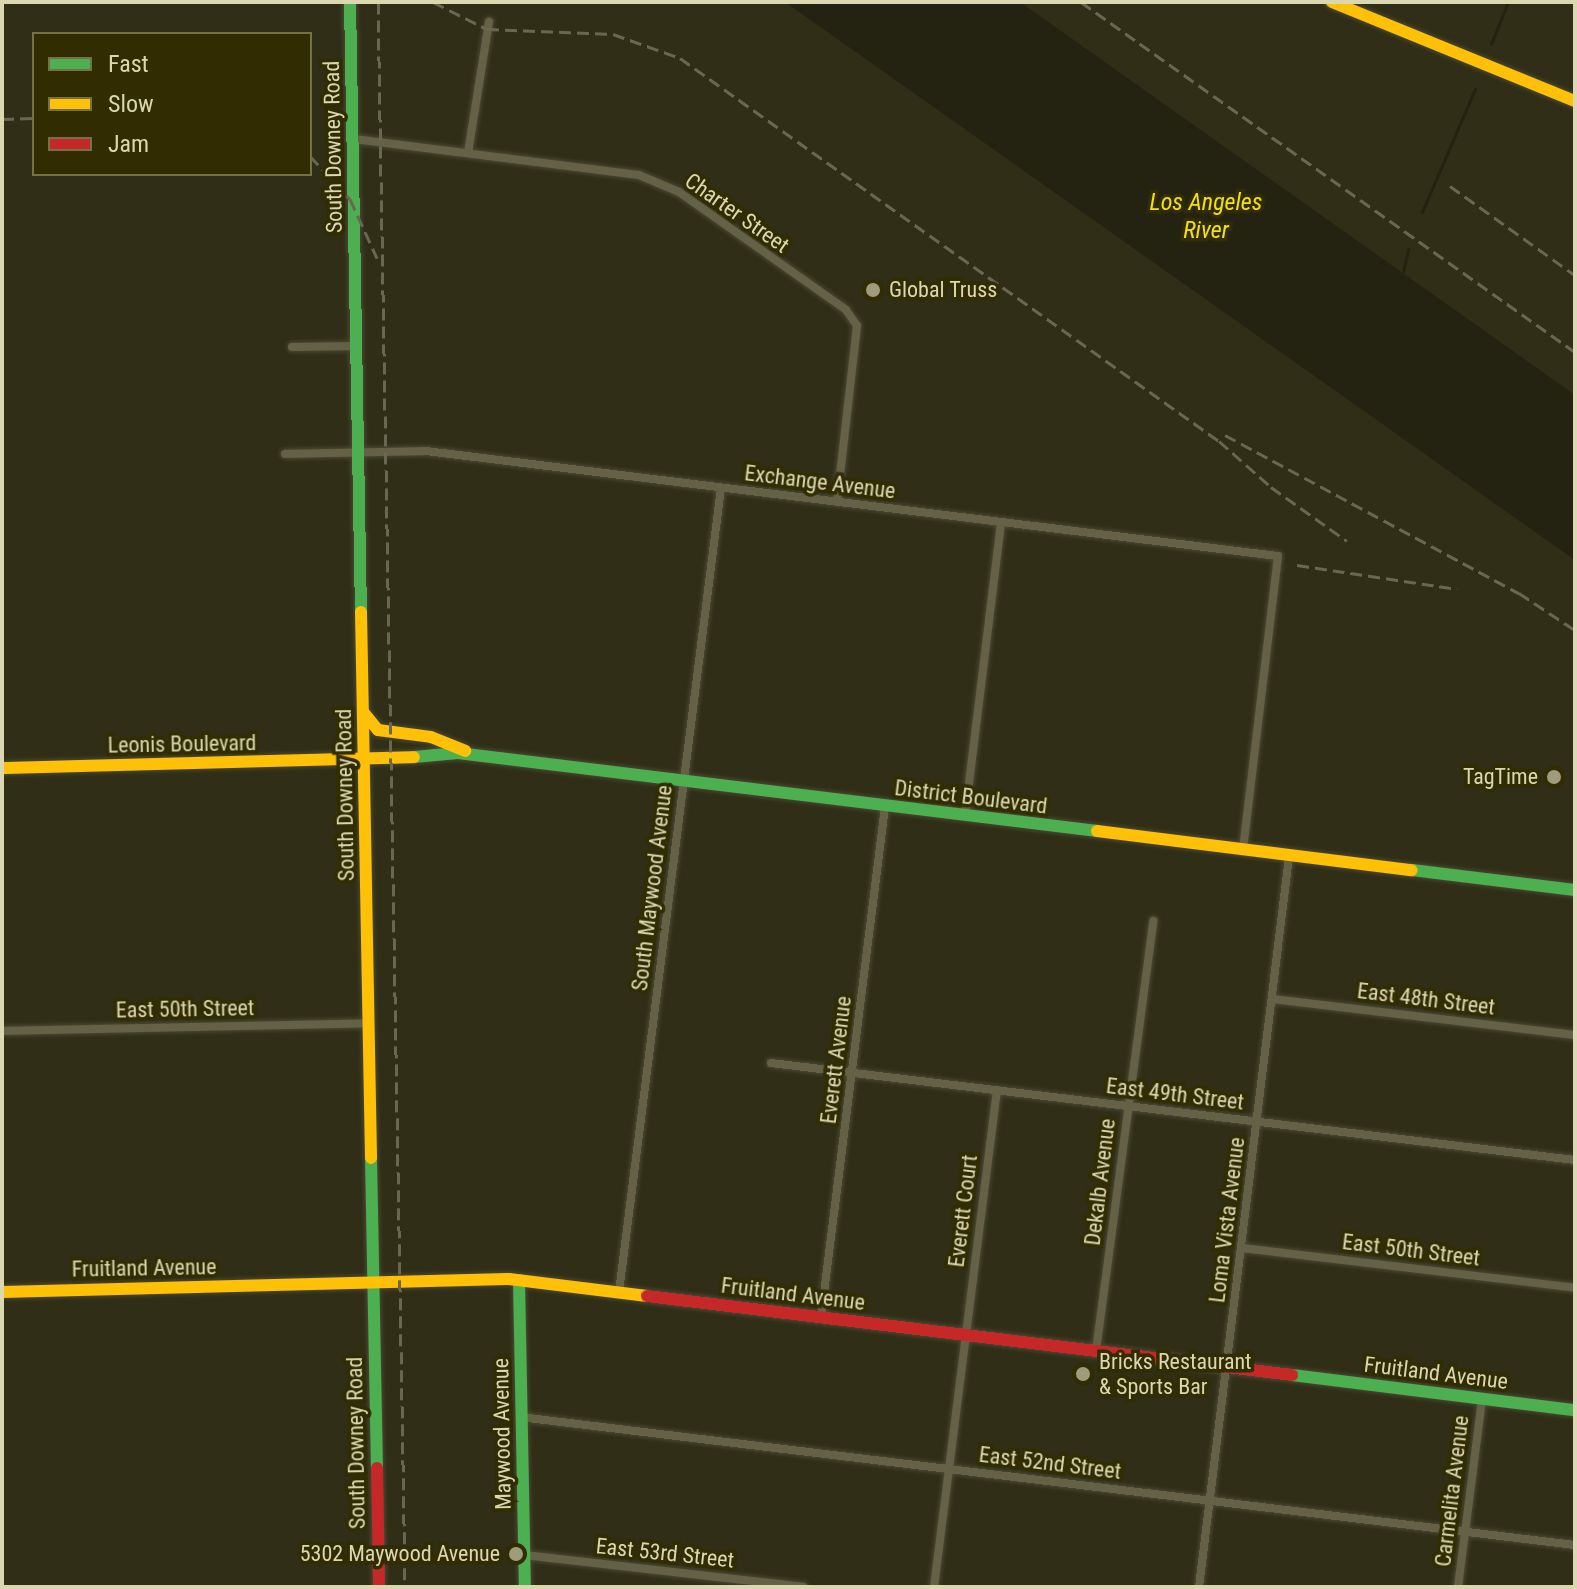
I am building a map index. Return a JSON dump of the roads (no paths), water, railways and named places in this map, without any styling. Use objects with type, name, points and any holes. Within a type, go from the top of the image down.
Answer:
[{"type":"main road","name":"South Downey Road","points":[[350,2],[379,1587]]},
{"type":"main road","points":[[1332,2],[1575,101]]},
{"type":"main road","points":[[364,713],[378,730],[431,737],[471,755]]},
{"type":"main road","name":"District Boulevard","points":[[363,761],[414,753],[471,755],[1575,890]]},
{"type":"main road","name":"Leonis Boulevard","points":[[2,768],[363,761]]},
{"type":"main road","name":"Fruitland Avenue","points":[[2,1292],[519,1280],[1575,1410]]},
{"type":"main road","name":"Maywood Avenue","points":[[519,1280],[525,1587]]},
{"type":"street","points":[[468,153],[489,22]]},
{"type":"street","name":"Charter Street","points":[[354,139],[639,175],[679,192],[850,313],[857,326],[837,502]]},
{"type":"street","points":[[292,347],[357,346]]},
{"type":"street","name":"Exchange Avenue","points":[[285,454],[426,451],[1278,556],[1243,851]]},
{"type":"street","name":"South Maywood Avenue","points":[[619,1292],[721,488]]},
{"type":"street","points":[[965,816],[1001,522]]},
{"type":"street","name":"Everett Avenue","points":[[821,1317],[885,807]]},
{"type":"street","name":"Loma Vista Avenue","points":[[1199,1587],[1289,857]]},
{"type":"street","name":"Dekalb Avenue","points":[[1096,1351],[1153,921]]},
{"type":"street","name":"East 48th Street","points":[[1272,999],[1575,1035]]},
{"type":"street","name":"East 50th Street","points":[[2,1031],[369,1023]]},
{"type":"street","name":"East 49th Street","points":[[771,1063],[1575,1160]]},
{"type":"street","name":"Everett Court","points":[[966,1335],[997,1090]]},
{"type":"street","name":"East 50th Street","points":[[1242,1248],[1575,1288]]},
{"type":"street","points":[[934,1587],[966,1335]]},
{"type":"street","name":"Carmelita Avenue","points":[[1458,1587],[1482,1399]]},
{"type":"street","name":"East 52nd Street","points":[[520,1417],[1575,1545]]},
{"type":"street","name":"East 53rd Street","points":[[524,1555],[803,1587]]},
{"type":"water","name":"Los Angeles River","points":[[785,2],[1020,2],[1575,395],[1575,560]]},
{"type":"waterway","points":[[1491,44],[1508,2]]},
{"type":"waterway","points":[[1422,212],[1475,89]]},
{"type":"waterway","points":[[1402,276],[1408,249]]},
{"type":"railway","points":[[378,2],[405,1587]]},
{"type":"railway","points":[[433,2],[487,29],[613,34],[680,58],[1219,441],[1271,487],[1347,541]]},
{"type":"railway","points":[[1081,2],[1575,352]]},
{"type":"railway","points":[[2,119],[32,118]]},
{"type":"railway","points":[[312,158],[350,199],[377,258]]},
{"type":"railway","points":[[1450,186],[1575,275]]},
{"type":"railway","points":[[1225,435],[1519,593],[1575,630]]},
{"type":"railway","points":[[1297,565],[1457,589]]},
{"type":"place","name":"Global Truss","points":[[873,290]]},
{"type":"place","name":"TagTime","points":[[1554,777]]},
{"type":"place","name":"Bricks Restaurant & Sports Bar","points":[[1083,1374]]},
{"type":"place","name":"5302 Maywood Avenue","points":[[516,1554]]}]
